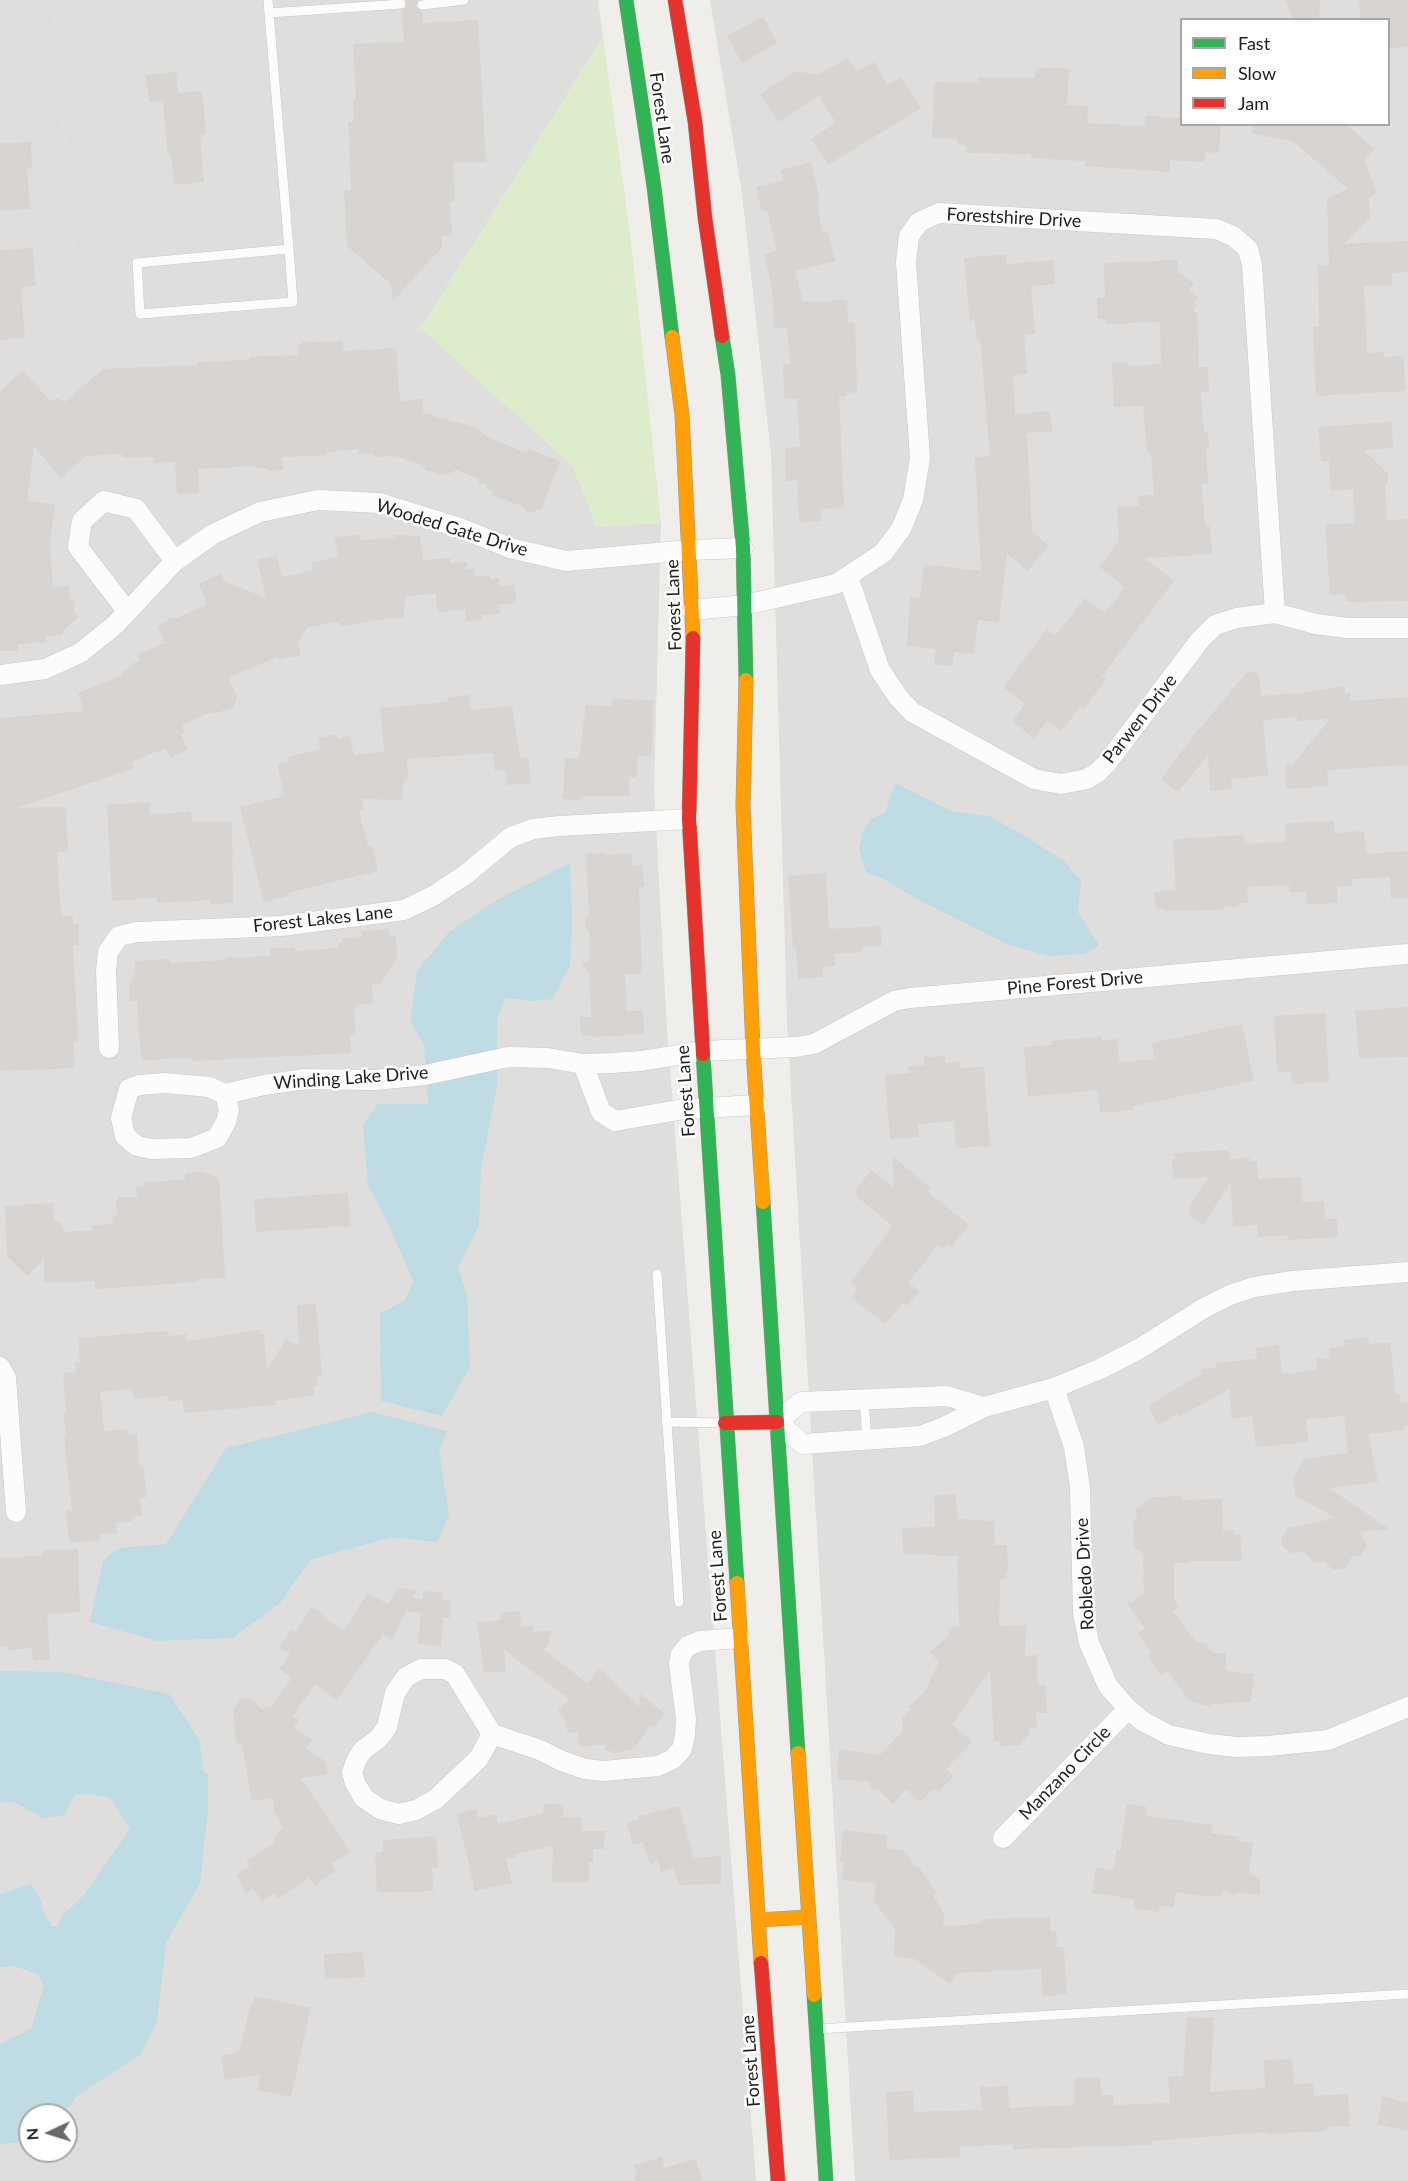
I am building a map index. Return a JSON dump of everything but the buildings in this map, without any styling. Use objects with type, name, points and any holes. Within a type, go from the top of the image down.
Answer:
[{"type":"main road","name":"Forest Lane","points":[[626,0],[654,187],[682,415],[693,610],[694,670],[689,819],[725,1423],[777,2181]]},
{"type":"main road","name":"Forest Lane","points":[[675,0],[728,375],[746,605],[743,806],[753,1050],[826,2181]]},
{"type":"main road","points":[[725,1423],[777,1422]]},
{"type":"main road","points":[[758,1920],[809,1917]]},
{"type":"street","name":"Forestshire Drive","points":[[693,610],[746,605],[836,584],[883,553],[901,529],[914,500],[920,458],[906,262],[909,236],[919,222],[939,213],[1216,229],[1233,236],[1248,249],[1252,265],[1275,613]]},
{"type":"street","name":"Wooded Gate Drive","points":[[0,675],[45,669],[80,653],[115,625],[176,561],[213,534],[260,512],[318,500],[380,503],[460,528],[510,548],[566,561],[690,550],[742,548]]},
{"type":"street","points":[[128,611],[78,547],[82,521],[104,501],[136,509],[176,561]]},
{"type":"street","name":"Parwen Drive","points":[[848,578],[880,670],[898,697],[912,712],[1034,778],[1060,784],[1087,779],[1107,763],[1200,640],[1215,625],[1237,618],[1275,613],[1316,624],[1347,628],[1408,628]]},
{"type":"street","name":"Forest Lakes Lane","points":[[109,1048],[106,971],[108,952],[119,936],[137,932],[281,926],[404,910],[433,896],[465,875],[511,837],[533,829],[689,819]]},
{"type":"street","name":"Pine Forest Drive","points":[[753,1050],[814,1044],[894,1001],[910,998],[1408,954]]},
{"type":"street","name":"Winding Lake Drive","points":[[225,1094],[305,1079],[375,1080],[425,1075],[508,1057],[548,1058],[583,1064],[641,1061],[702,1051],[753,1050]]},
{"type":"street","points":[[583,1064],[602,1113],[615,1121],[705,1107],[757,1105]]},
{"type":"street","points":[[139,1084],[198,1085],[210,1087],[225,1094],[229,1110],[226,1122],[217,1138],[206,1143],[191,1148],[152,1149],[137,1146],[124,1136],[121,1118],[129,1089],[139,1084]]},
{"type":"street","points":[[984,1407],[947,1396],[801,1402],[777,1422],[803,1444],[920,1436],[984,1407],[1054,1388],[1100,1369],[1139,1349],[1204,1308],[1230,1295],[1254,1287],[1293,1281],[1403,1273]]},
{"type":"street","points":[[0,1367],[6,1378],[15,1512]]},
{"type":"street","name":"Robledo Drive","points":[[1054,1388],[1068,1427],[1077,1466],[1080,1488],[1083,1613],[1089,1643],[1108,1686],[1128,1708],[1144,1722],[1169,1735],[1209,1744],[1237,1747],[1328,1740],[1408,1707]]},
{"type":"street","points":[[492,1734],[479,1758],[436,1799],[416,1810],[399,1814],[380,1809],[364,1798],[355,1783],[352,1772],[357,1759],[387,1727],[395,1693],[406,1677],[421,1669],[445,1669],[454,1674],[492,1734],[540,1750],[585,1769],[604,1771],[658,1766],[673,1759],[682,1749],[685,1735],[686,1719],[679,1664],[681,1654],[688,1646],[700,1641],[740,1638]]},
{"type":"street","name":"Manzano Circle","points":[[1003,1838],[1128,1708]]},
{"type":"lane","points":[[268,0],[289,249],[293,302],[140,314],[137,262],[289,249]]},
{"type":"lane","points":[[422,5],[464,0]]},
{"type":"lane","points":[[269,13],[401,4]]},
{"type":"lane","points":[[657,1274],[679,1602]]},
{"type":"lane","points":[[864,1400],[867,1440]]},
{"type":"lane","points":[[666,1422],[725,1423]]},
{"type":"lane","points":[[816,2029],[1408,1994]]},
{"type":"shaded area","points":[[0,0],[54,0],[73,250],[86,356],[421,328],[573,466],[596,526],[661,523],[654,789],[667,1029],[756,2181],[0,2181]]},
{"type":"shaded area","points":[[54,0],[598,0],[603,37],[421,328],[86,356],[73,250]]},
{"type":"shaded area","points":[[710,0],[1408,0],[1408,2181],[855,2181],[787,1022],[771,454],[742,194]]},
{"type":"green space","points":[[603,37],[631,241],[661,523],[596,526],[573,466],[421,328]]},
{"type":"water","points":[[895,783],[951,811],[989,816],[1064,861],[1081,881],[1078,912],[1099,945],[1085,954],[1049,956],[1009,945],[921,901],[880,877],[866,873],[859,850],[863,832],[870,820],[885,813]]},
{"type":"water","points":[[570,863],[572,922],[570,965],[553,999],[534,1001],[505,998],[497,1019],[497,1086],[481,1168],[479,1225],[458,1267],[467,1296],[470,1367],[442,1416],[381,1401],[380,1314],[405,1300],[413,1281],[368,1185],[363,1125],[378,1104],[428,1104],[424,1044],[410,1022],[417,971],[450,931],[497,900]]},
{"type":"water","points":[[372,1412],[447,1431],[439,1451],[449,1515],[437,1542],[392,1537],[310,1560],[280,1603],[232,1638],[157,1641],[90,1622],[103,1561],[119,1548],[166,1544],[226,1448]]},
{"type":"water","points":[[0,1671],[62,1672],[169,1694],[199,1739],[204,1773],[208,1773],[208,1809],[200,1883],[166,1943],[157,2022],[140,2055],[78,2095],[72,2103],[18,2103],[18,2143],[0,2144],[0,2044],[31,2029],[44,1985],[37,1974],[14,1966],[0,1967],[0,1894],[31,1884],[40,1898],[44,1913],[52,1927],[57,1926],[61,1917],[84,1895],[130,1829],[110,1798],[88,1794],[74,1795],[64,1815],[43,1818],[13,1801],[0,1803]]},
{"type":"traffic: fast","points":[[626,0],[654,187],[672,337]]},
{"type":"traffic: fast","points":[[722,336],[728,375],[743,548],[746,680]]},
{"type":"traffic: fast","points":[[703,1054],[737,1583]]},
{"type":"traffic: fast","points":[[763,1202],[798,1753]]},
{"type":"traffic: fast","points":[[814,1995],[826,2181]]},
{"type":"traffic: slow","points":[[672,337],[682,415],[693,638]]},
{"type":"traffic: slow","points":[[746,680],[743,806],[753,1050],[763,1202]]},
{"type":"traffic: slow","points":[[737,1583],[761,1963]]},
{"type":"traffic: slow","points":[[798,1753],[814,1995]]},
{"type":"traffic: slow","points":[[758,1920],[809,1917]]},
{"type":"traffic: jam","points":[[675,0],[695,122],[705,218],[722,336]]},
{"type":"traffic: jam","points":[[693,638],[689,819],[703,1054]]},
{"type":"traffic: jam","points":[[725,1423],[777,1422]]},
{"type":"traffic: jam","points":[[761,1963],[778,2181]]}]
